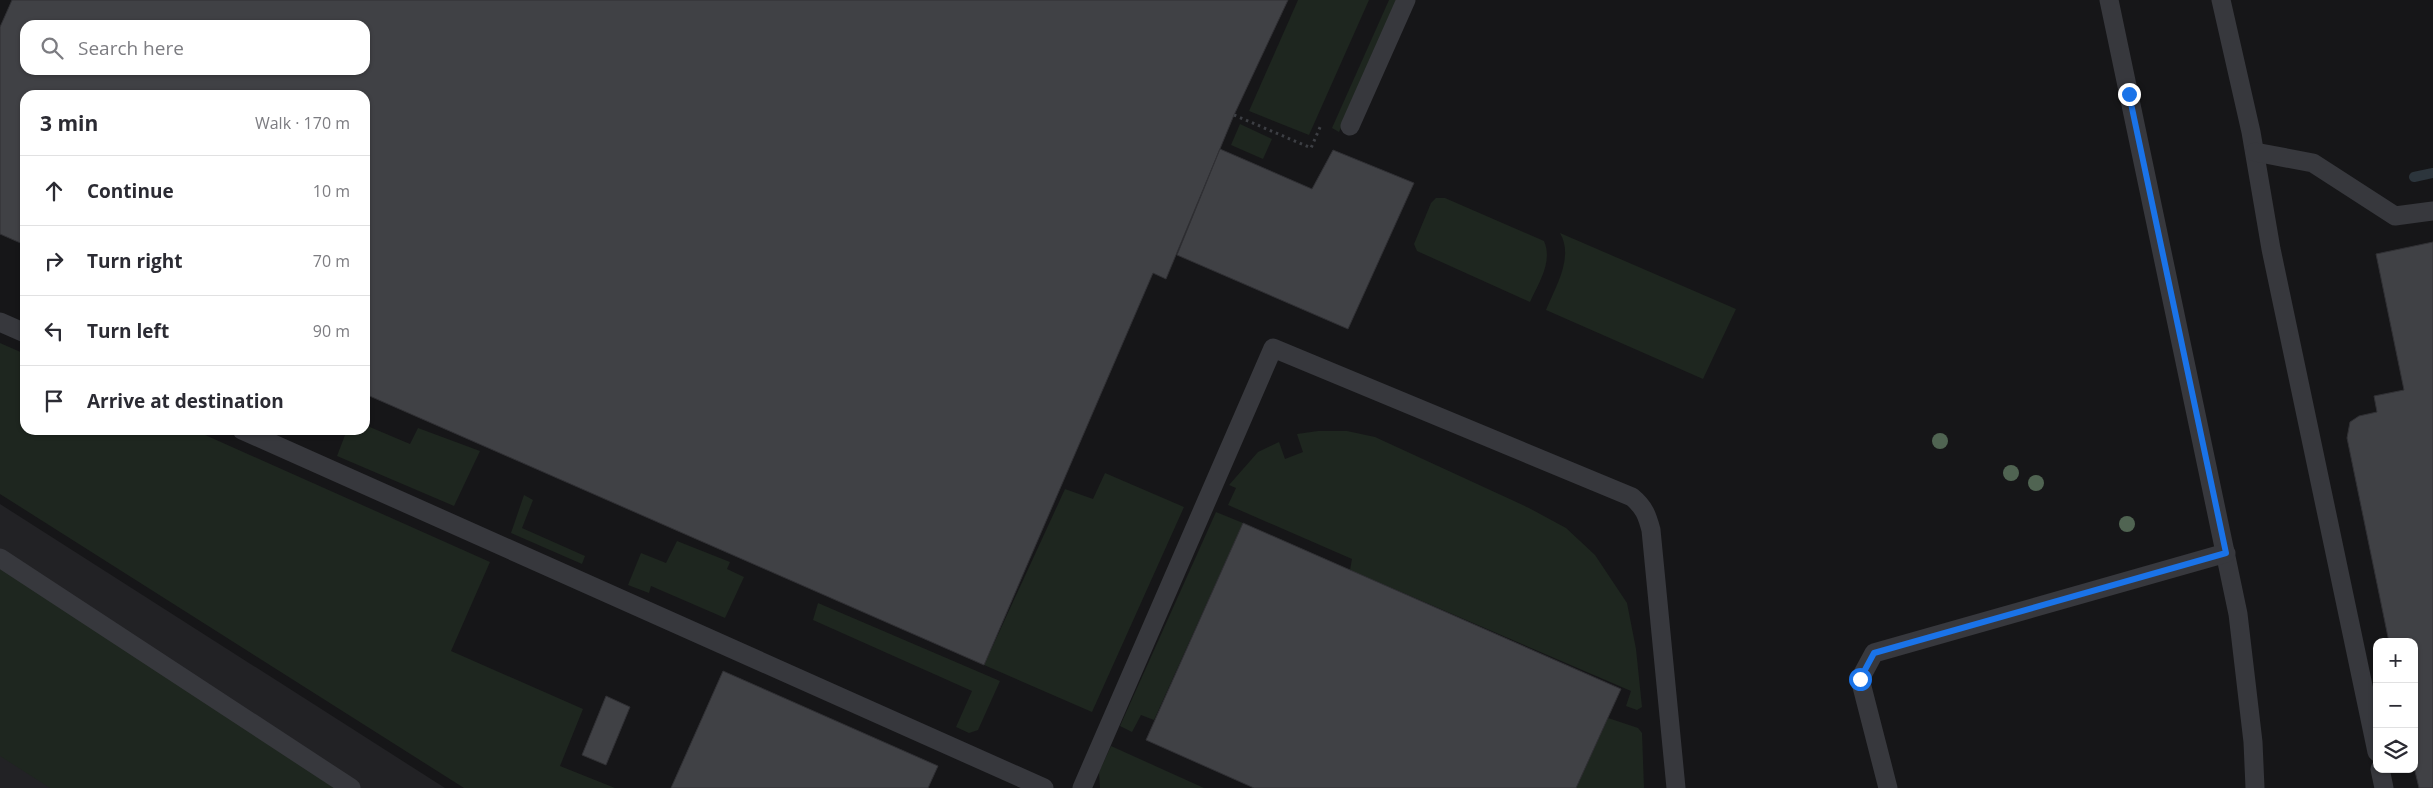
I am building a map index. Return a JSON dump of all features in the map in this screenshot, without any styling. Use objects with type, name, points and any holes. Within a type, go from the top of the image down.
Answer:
[{"type":"lane","points":[[1350,126],[1406,0]]},
{"type":"lane","points":[[2109,0],[2238,614],[2246,678],[2255,788]]},
{"type":"lane","points":[[2222,0],[2255,152],[2271,249],[2373,733]]},
{"type":"lane","points":[[2255,152],[2313,163],[2395,216],[2433,211]]},
{"type":"lane","points":[[0,322],[20,331]]},
{"type":"lane","points":[[1082,788],[1273,348],[1632,497],[1641,505],[1647,514],[1651,530],[1676,788]]},
{"type":"lane","points":[[253,435],[1044,788]]},
{"type":"lane","points":[[1888,788],[1860,679],[1874,653],[2226,553]]},
{"type":"lane","points":[[0,558],[351,788]]},
{"type":"lane","points":[[2381,773],[2384,788]]},
{"type":"path","points":[[1234,115],[1311,148],[1323,122]]},
{"type":"shaded area","points":[[1298,0],[1369,0],[1309,135],[1249,111]]},
{"type":"shaded area","points":[[1389,0],[1397,0],[1339,132],[1332,128]]},
{"type":"shaded area","points":[[1240,124],[1272,139],[1263,159],[1231,145]]},
{"type":"shaded area","points":[[1436,198],[1445,198],[1544,241],[1547,257],[1546,264],[1530,302],[1417,251],[1414,244],[1431,203]]},
{"type":"shaded area","points":[[1560,233],[1736,309],[1703,379],[1546,310],[1559,281],[1564,262],[1564,242]]},
{"type":"shaded area","points":[[0,343],[20,352],[20,435],[205,435],[490,562],[451,651],[583,709],[560,766],[615,788],[464,788],[0,494]]},
{"type":"shaded area","points":[[370,427],[410,444],[418,428],[480,451],[454,506],[337,456],[345,435],[370,435]]},
{"type":"shaded area","points":[[1318,431],[1347,431],[1375,437],[1529,508],[1566,528],[1595,555],[1627,603],[1636,649],[1642,707],[1637,710],[1626,706],[1631,691],[1350,570],[1352,559],[1228,505],[1236,488],[1229,485],[1258,452],[1279,442],[1285,459],[1303,452],[1297,434]]},
{"type":"shaded area","points":[[1105,473],[1184,507],[1092,712],[984,665],[1065,489],[1093,499]]},
{"type":"shaded area","points":[[524,495],[533,500],[522,528],[585,556],[582,564],[511,533]]},
{"type":"shaded area","points":[[0,504],[445,788],[0,788]]},
{"type":"shaded area","points":[[1216,512],[1243,523],[1154,720],[1141,715],[1132,732],[1120,726]]},
{"type":"shaded area","points":[[677,541],[730,562],[727,569],[744,577],[725,618],[651,586],[649,593],[628,585],[641,553],[666,563]]},
{"type":"shaded area","points":[[0,564],[357,788],[50,788],[0,756]]},
{"type":"shaded area","points":[[818,603],[1000,681],[978,730],[969,733],[956,727],[972,691],[813,620]]},
{"type":"shaded area","points":[[1608,718],[1638,728],[1642,733],[1644,788],[1576,788]]},
{"type":"shaded area","points":[[1111,746],[1204,788],[1100,788],[1099,772]]},
{"type":"building","points":[[12,0],[1288,0],[1234,115],[1166,279],[1153,273],[984,665],[370,396],[370,90],[20,90],[20,243],[0,234],[0,27]]},
{"type":"building","points":[[1220,149],[1312,189],[1333,150],[1414,183],[1348,329],[1177,255]]},
{"type":"building","points":[[2433,242],[2433,788],[2419,788],[2415,773],[2418,773],[2418,638],[2388,638],[2347,438],[2350,422],[2359,416],[2377,412],[2374,396],[2404,390],[2376,254]]},
{"type":"building","points":[[1243,523],[1621,689],[1576,788],[1254,788],[1146,740]]},
{"type":"building","points":[[723,671],[938,766],[928,788],[671,788]]},
{"type":"building","points":[[606,696],[630,707],[606,765],[582,755]]},
{"type":"waterway","points":[[2414,177],[2433,173]]},
{"type":"route","points":[[1860,679],[1874,653],[2226,553],[2129,94]]}]
